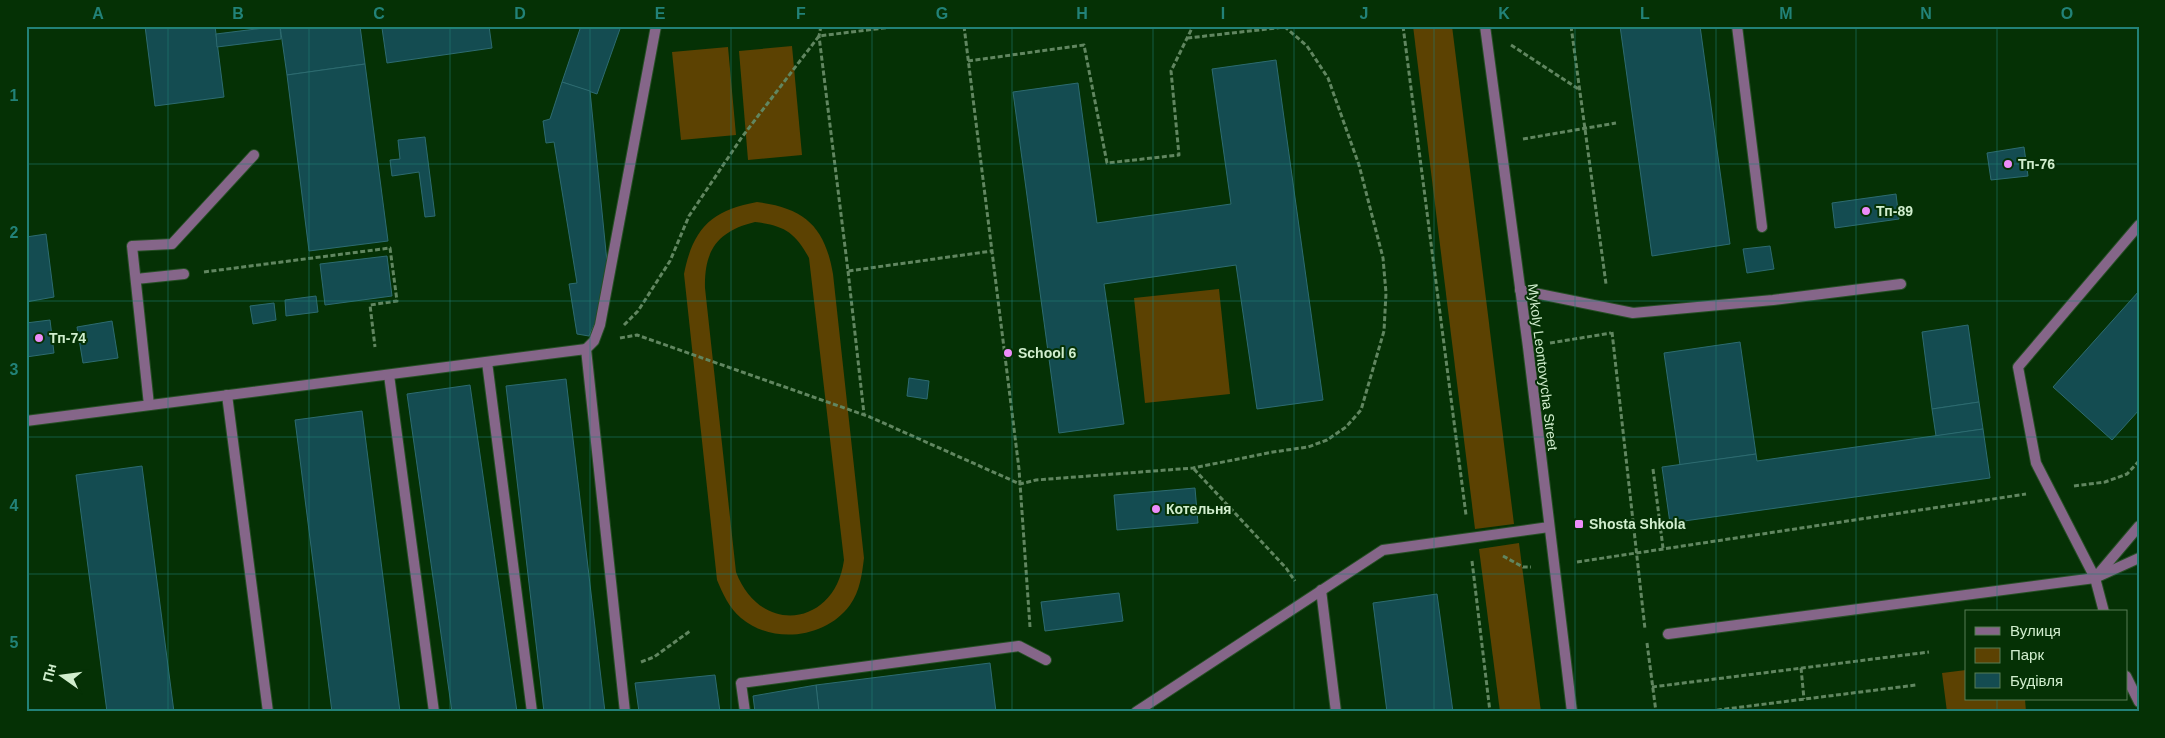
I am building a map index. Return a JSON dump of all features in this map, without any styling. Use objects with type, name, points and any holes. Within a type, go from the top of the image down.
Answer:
[{"type":"street","points":[[26,421],[389,376],[586,349],[594,340],[600,325],[656,26]]},
{"type":"street","points":[[1737,26],[1762,227]]},
{"type":"street","name":"Mykoly Leontovycha Street","points":[[1485,27],[1520,290],[1572,712]]},
{"type":"street","points":[[148,405],[132,246],[172,244],[254,155]]},
{"type":"street","points":[[2103,610],[2095,578],[2036,463],[2018,367],[2139,224]]},
{"type":"street","points":[[136,278],[184,274]]},
{"type":"street","points":[[1520,290],[1633,313],[1773,300],[1901,284]]},
{"type":"street","points":[[586,349],[625,712]]},
{"type":"street","points":[[487,362],[532,712]]},
{"type":"street","points":[[389,376],[434,712]]},
{"type":"street","points":[[227,395],[268,712]]},
{"type":"street","points":[[2095,578],[2139,526]]},
{"type":"street","points":[[1136,712],[1383,550],[1549,527]]},
{"type":"street","points":[[1668,634],[2095,578],[2139,558]]},
{"type":"street","points":[[1320,590],[1336,712]]},
{"type":"street","points":[[745,712],[741,683],[1019,646],[1046,660]]},
{"type":"street","points":[[2128,680],[2139,702]]},
{"type":"path","points":[[821,26],[819,36],[864,415]]},
{"type":"path","points":[[621,328],[638,311],[670,260],[689,216],[737,145],[819,36],[900,26]]},
{"type":"path","points":[[964,26],[1020,484],[1030,632]]},
{"type":"path","points":[[968,61],[1084,46],[1107,163],[1179,155],[1171,71],[1194,26]]},
{"type":"path","points":[[1403,26],[1490,712]]},
{"type":"path","points":[[618,338],[637,336],[864,415],[1020,484],[1036,480],[1193,468],[1273,452],[1308,448],[1327,440],[1346,427],[1361,410],[1384,331],[1386,293],[1383,258],[1359,165],[1328,78],[1307,46],[1285,27],[1188,38]]},
{"type":"path","points":[[1485,27],[1580,90]]},
{"type":"path","points":[[1531,137],[1616,123]]},
{"type":"path","points":[[184,274],[390,248],[397,301],[370,305],[375,347]]},
{"type":"path","points":[[848,271],[992,251]]},
{"type":"path","points":[[1555,343],[1612,333]]},
{"type":"path","points":[[1469,537],[1523,568],[1554,565],[2104,482],[2127,474],[2139,461]]},
{"type":"path","points":[[1193,468],[1286,568],[1308,600]]},
{"type":"path","points":[[1653,469],[1663,548]]},
{"type":"path","points":[[641,663],[654,657],[690,631]]},
{"type":"path","points":[[1652,687],[1929,652]]},
{"type":"path","points":[[1801,668],[1804,699]]},
{"type":"path","points":[[1702,712],[1916,685]]},
{"type":"green space","points":[[1413,26],[1452,26],[1514,524],[1475,529]]},
{"type":"green space","points":[[792,46],[802,155],[748,160],[739,51]]},
{"type":"green space","points":[[728,47],[736,135],[681,140],[672,52]]},
{"type":"green space","points":[[757,202],[788,209],[800,215],[818,232],[829,258],[833,274],[864,558],[858,588],[850,605],[840,616],[827,625],[813,631],[798,634],[768,632],[754,627],[733,610],[717,580],[684,274],[693,244],[699,233],[716,216]],"holes":[[[755,222],[781,228],[794,236],[809,258],[844,560],[838,582],[827,599],[812,610],[796,615],[778,614],[762,607],[747,593],[736,572],[705,288],[707,263],[716,244],[731,231],[742,226]]]},
{"type":"green space","points":[[1219,289],[1230,394],[1145,403],[1134,298]]},
{"type":"green space","points":[[1519,543],[1541,712],[1500,712],[1479,549]]},
{"type":"green space","points":[[1965,670],[1965,700],[2025,700],[2026,712],[1947,712],[1942,673]]},
{"type":"building","points":[[145,26],[215,26],[224,97],[155,106]]},
{"type":"building","points":[[280,26],[281,39],[217,47],[216,34]]},
{"type":"building","points":[[280,26],[360,26],[365,64],[287,75]]},
{"type":"building","points":[[393,26],[489,26],[492,48],[387,63],[382,28]]},
{"type":"building","points":[[581,26],[621,26],[597,94],[562,82]]},
{"type":"building","points":[[1620,26],[1700,26],[1730,244],[1652,256]]},
{"type":"building","points":[[1276,60],[1323,400],[1257,409],[1236,265],[1104,284],[1124,424],[1059,433],[1013,92],[1078,83],[1097,223],[1231,204],[1212,69]]},
{"type":"building","points":[[365,64],[388,241],[309,251],[287,75]]},
{"type":"building","points":[[562,82],[590,91],[608,272],[597,319],[589,336],[577,334],[569,284],[577,283],[554,142],[546,143],[543,121],[550,119]]},
{"type":"building","points":[[425,137],[435,216],[425,217],[419,172],[392,176],[390,160],[400,159],[398,140]]},
{"type":"building","name":"Тп-76","points":[[2024,147],[2028,176],[1991,180],[1987,153]]},
{"type":"building","name":"Тп-89","points":[[1896,194],[1899,219],[1835,228],[1832,203]]},
{"type":"building","points":[[46,234],[54,297],[26,302],[26,237]]},
{"type":"building","points":[[1770,246],[1774,269],[1747,273],[1743,249]]},
{"type":"building","points":[[387,256],[392,296],[325,305],[320,264]]},
{"type":"building","points":[[2139,291],[2139,410],[2112,440],[2053,387]]},
{"type":"building","points":[[316,296],[318,312],[286,316],[285,300]]},
{"type":"building","points":[[274,303],[276,320],[253,324],[250,306]]},
{"type":"building","name":"Тп-74","points":[[50,320],[54,353],[26,357],[26,323]]},
{"type":"building","points":[[112,321],[118,358],[83,363],[77,327]]},
{"type":"building","points":[[1968,325],[1979,402],[1932,409],[1922,332]]},
{"type":"building","points":[[1740,342],[1756,454],[1680,465],[1664,353]]},
{"type":"building","points":[[909,378],[929,381],[927,399],[907,396]]},
{"type":"building","points":[[566,379],[605,712],[544,712],[506,386]]},
{"type":"building","points":[[470,385],[517,712],[452,712],[407,394]]},
{"type":"building","points":[[1979,402],[1983,429],[1936,436],[1932,409]]},
{"type":"building","points":[[362,411],[400,712],[332,712],[295,420]]},
{"type":"building","points":[[1983,429],[1990,478],[1670,523],[1662,467],[1756,454],[1757,461]]},
{"type":"building","points":[[142,466],[174,712],[107,712],[76,475]]},
{"type":"building","name":"Котельня","points":[[1195,488],[1198,523],[1117,530],[1114,495]]},
{"type":"building","points":[[1119,593],[1123,621],[1045,631],[1041,602]]},
{"type":"building","points":[[1437,594],[1453,712],[1387,712],[1373,603]]},
{"type":"building","points":[[990,663],[996,712],[819,712],[816,685]]},
{"type":"building","points":[[715,675],[720,712],[639,712],[635,683]]},
{"type":"building","points":[[816,685],[819,712],[755,712],[753,696]]},
{"type":"place","name":"Тп-76","points":[[2008,164]]},
{"type":"place","name":"Тп-89","points":[[1866,211]]},
{"type":"place","name":"Тп-74","points":[[39,338]]},
{"type":"place","name":"School 6","points":[[1008,353]]},
{"type":"place","name":"Котельня","points":[[1156,509]]},
{"type":"place","name":"Shosta Shkola","points":[[1579,524]]}]
